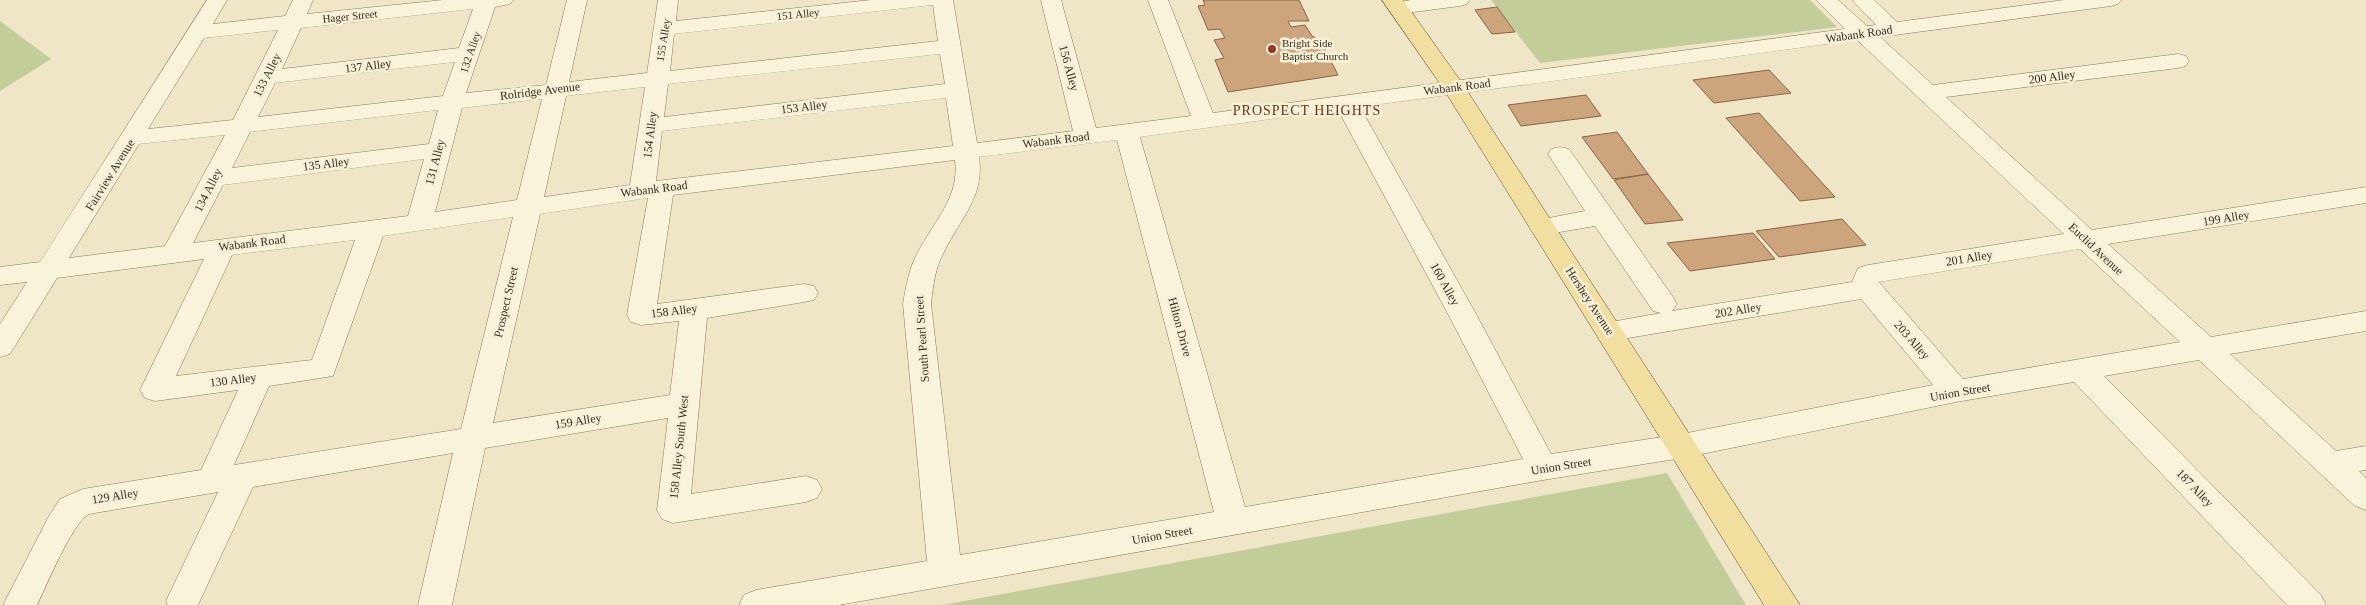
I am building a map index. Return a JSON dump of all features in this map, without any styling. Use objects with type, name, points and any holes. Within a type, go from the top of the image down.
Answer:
[{"type":"main road","name":"Hershey Avenue","points":[[1395,4],[1454,88],[1783,605]]},
{"type":"street","name":"Fairview Avenue","points":[[0,348],[217,0]]},
{"type":"street","name":"133 Alley","points":[[240,126],[267,77],[303,0]]},
{"type":"street","name":"Prospect Street","points":[[435,605],[472,438],[478,423],[577,0]]},
{"type":"street","name":"155 Alley","points":[[656,79],[666,28],[668,0]]},
{"type":"street","name":"151 Alley","points":[[666,28],[930,0]]},
{"type":"street","name":"South Pearl Street","points":[[943,0],[970,171],[968,187],[954,217],[931,251],[922,274],[917,304],[945,572]]},
{"type":"street","name":"156 Alley","points":[[1050,0],[1082,115],[1086,136]]},
{"type":"street","points":[[1158,0],[1204,120]]},
{"type":"street","points":[[1395,4],[1460,0]]},
{"type":"street","name":"Euclid Avenue","points":[[1826,0],[2366,497]]},
{"type":"street","points":[[1862,0],[1892,29]]},
{"type":"street","name":"Wabank Road","points":[[0,276],[372,229],[652,189],[966,152],[1345,100],[1454,88],[2073,3],[2111,0]]},
{"type":"street","name":"Hager Street","points":[[197,32],[492,1]]},
{"type":"street","name":"132 Alley","points":[[452,102],[469,54],[492,1]]},
{"type":"street","name":"Rolridge Avenue","points":[[132,138],[949,46]]},
{"type":"street","name":"137 Alley","points":[[267,77],[469,54]]},
{"type":"street","name":"200 Alley","points":[[1927,93],[2178,61]]},
{"type":"street","name":"154 Alley","points":[[652,189],[652,125],[656,79]]},
{"type":"street","name":"153 Alley","points":[[652,125],[956,90]]},
{"type":"street","name":"160 Alley","points":[[1345,100],[1543,468]]},
{"type":"street","name":"131 Alley","points":[[419,222],[452,102]]},
{"type":"street","name":"134 Alley","points":[[175,253],[240,126]]},
{"type":"street","name":"Hilton Drive","points":[[1126,131],[1233,523]]},
{"type":"street","name":"135 Alley","points":[[214,178],[438,150]]},
{"type":"street","points":[[1560,154],[1663,304]]},
{"type":"street","name":"158 Alley","points":[[652,189],[641,315],[694,310],[804,293]]},
{"type":"street","name":"199 Alley","points":[[2086,240],[2366,195]]},
{"type":"street","points":[[1542,227],[1602,217]]},
{"type":"street","name":"130 Alley","points":[[223,247],[155,390],[323,369],[372,229]]},
{"type":"street","name":"201 Alley","points":[[1867,289],[1865,282],[1868,274],[1877,271],[2086,240]]},
{"type":"street","name":"202 Alley","points":[[1610,331],[1867,289]]},
{"type":"street","name":"203 Alley","points":[[1867,289],[1956,391]]},
{"type":"street","name":"158 Alley South West","points":[[694,310],[673,510],[806,489]]},
{"type":"street","name":"Union Street","points":[[756,605],[1543,468],[1682,446],[1956,391],[2366,321]]},
{"type":"street","name":"187 Alley","points":[[2081,371],[2309,605]]},
{"type":"street","points":[[183,601],[226,480],[259,377]]},
{"type":"street","name":"159 Alley","points":[[472,438],[684,404]]},
{"type":"street","name":"129 Alley","points":[[20,605],[60,525],[71,508],[92,500],[226,480],[472,438]]},
{"type":"street","points":[[2331,464],[2366,458]]},
{"type":"green space","points":[[1491,0],[1810,0],[1837,27],[1540,63]]},
{"type":"green space","points":[[0,21],[51,59],[0,91]]},
{"type":"green space","points":[[1667,473],[1746,605],[942,605]]},
{"type":"building","name":"Bright Side Baptist Church","points":[[1203,0],[1299,0],[1309,21],[1288,21],[1291,27],[1305,25],[1312,36],[1320,40],[1338,75],[1228,92],[1215,60],[1224,58],[1214,40],[1225,38],[1220,29],[1208,30],[1198,6],[1205,5]]},
{"type":"building","points":[[1497,7],[1515,32],[1492,34],[1475,10]]},
{"type":"building","points":[[1769,70],[1791,93],[1714,103],[1693,80]]},
{"type":"building","points":[[1586,95],[1601,116],[1521,126],[1508,105]]},
{"type":"building","points":[[1759,113],[1835,197],[1800,201],[1726,118]]},
{"type":"building","points":[[1617,132],[1648,174],[1613,179],[1582,137]]},
{"type":"building","points":[[1648,174],[1683,220],[1645,224],[1614,180]]},
{"type":"building","points":[[1842,219],[1866,245],[1779,257],[1756,231]]},
{"type":"building","points":[[1753,233],[1775,259],[1690,271],[1667,243]]},
{"type":"place","name":"Bright Side Baptist Church","points":[[1272,49]]},
{"type":"district","name":"PROSPECT HEIGHTS","points":[[1307,110]]}]
